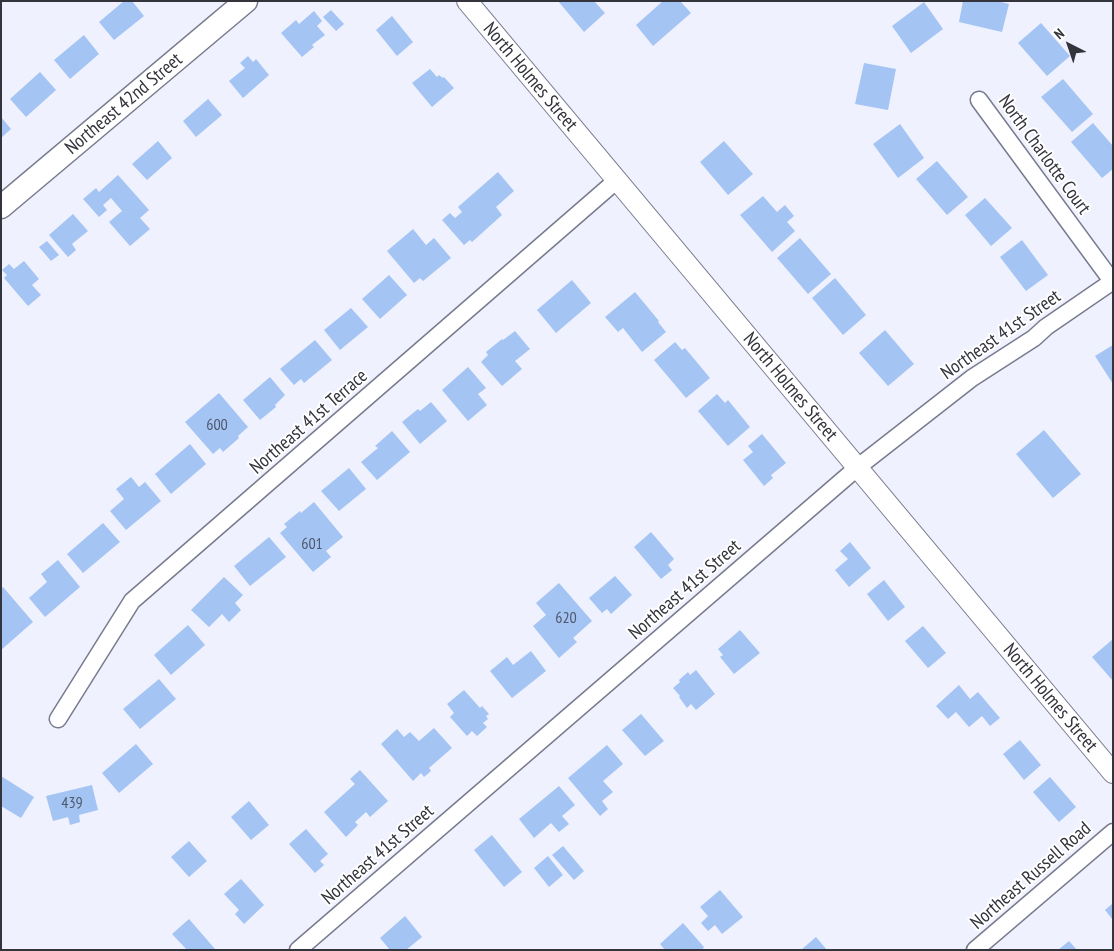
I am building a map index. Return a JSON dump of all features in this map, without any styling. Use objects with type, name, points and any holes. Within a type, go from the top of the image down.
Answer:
[{"type":"main road","name":"Northeast 42nd Street","points":[[1,207],[246,1]]},
{"type":"street","name":"North Holmes Street","points":[[467,1],[1113,773]]},
{"type":"street","name":"North Charlotte Court","points":[[979,100],[1112,281]]},
{"type":"street","name":"Northeast 41st Terrace","points":[[58,719],[132,601],[617,180]]},
{"type":"street","name":"Northeast 41st Street","points":[[298,950],[858,468],[972,378],[1034,338],[1046,327],[1112,281]]},
{"type":"street","name":"Northeast Russell Road","points":[[975,950],[1113,832]]},
{"type":"building","points":[[124,1],[132,1],[144,16],[114,40],[99,22]]},
{"type":"building","points":[[558,1],[594,1],[605,13],[584,32]]},
{"type":"building","points":[[663,1],[680,1],[691,13],[653,46],[636,25]]},
{"type":"building","points":[[963,1],[997,1],[1009,4],[1002,32],[959,22]]},
{"type":"building","points":[[924,2],[943,29],[911,53],[892,26]]},
{"type":"building","points":[[331,10],[344,24],[336,31],[323,17]]},
{"type":"building","points":[[314,11],[322,21],[317,26],[325,35],[312,45],[314,47],[302,57],[281,33],[296,20],[299,24]]},
{"type":"building","points":[[392,16],[413,42],[397,56],[376,30]]},
{"type":"building","points":[[1041,23],[1070,56],[1047,76],[1018,43]]},
{"type":"building","points":[[84,35],[99,54],[70,79],[54,60]]},
{"type":"building","points":[[248,56],[253,62],[256,59],[269,75],[243,98],[229,81],[245,68],[240,63]]},
{"type":"building","points":[[864,63],[896,69],[888,110],[855,104]]},
{"type":"building","points":[[430,69],[437,77],[439,75],[444,77],[454,88],[432,107],[412,83]]},
{"type":"building","points":[[40,72],[56,90],[26,117],[10,99]]},
{"type":"building","points":[[1063,79],[1093,114],[1072,132],[1041,97]]},
{"type":"building","points":[[208,99],[222,115],[196,137],[183,121]]},
{"type":"building","points":[[1,117],[11,129],[1,138]]},
{"type":"building","points":[[1093,123],[1113,146],[1113,169],[1102,178],[1071,142]]},
{"type":"building","points":[[900,124],[924,158],[898,178],[873,144]]},
{"type":"building","points":[[158,141],[172,158],[147,180],[132,164]]},
{"type":"building","points":[[724,141],[753,174],[728,195],[700,162]]},
{"type":"building","points":[[937,161],[968,197],[947,215],[916,179]]},
{"type":"building","points":[[498,172],[514,191],[496,207],[502,215],[472,242],[470,240],[464,245],[442,220],[450,213],[455,218],[462,212],[458,207]]},
{"type":"building","points":[[118,175],[149,210],[140,218],[150,229],[130,246],[109,222],[122,211],[111,198],[103,205],[107,210],[99,217],[83,199],[96,188],[99,192]]},
{"type":"building","points":[[763,196],[777,212],[785,205],[794,216],[787,222],[795,231],[772,252],[740,215]]},
{"type":"building","points":[[985,198],[1012,228],[991,246],[965,215]]},
{"type":"building","points":[[73,214],[88,231],[72,244],[76,250],[68,257],[49,235]]},
{"type":"building","points":[[413,229],[426,245],[434,238],[451,258],[423,281],[420,278],[414,283],[387,251]]},
{"type":"building","points":[[800,238],[831,274],[808,294],[777,258]]},
{"type":"building","points":[[1022,240],[1048,275],[1026,291],[1000,257]]},
{"type":"building","points":[[47,241],[59,255],[51,261],[39,247]]},
{"type":"building","points":[[24,261],[39,279],[32,285],[41,295],[28,306],[4,278],[7,275],[2,270],[9,264],[14,269]]},
{"type":"building","points":[[389,275],[407,295],[380,319],[362,299]]},
{"type":"building","points":[[835,278],[866,315],[843,335],[812,298]]},
{"type":"building","points":[[572,280],[591,303],[556,333],[537,310]]},
{"type":"building","points":[[635,292],[666,332],[642,352],[623,328],[618,332],[605,317]]},
{"type":"building","points":[[351,308],[368,327],[340,350],[324,330]]},
{"type":"building","points":[[885,330],[914,364],[888,386],[859,353]]},
{"type":"building","points":[[515,331],[530,349],[515,361],[522,369],[502,386],[481,362],[488,355],[486,352]]},
{"type":"building","points":[[315,340],[332,360],[304,383],[301,379],[294,385],[280,369]]},
{"type":"building","points":[[675,342],[682,350],[685,348],[710,378],[686,398],[654,360]]},
{"type":"building","points":[[1113,345],[1113,384],[1095,356]]},
{"type":"building","points":[[468,367],[486,388],[478,394],[487,405],[468,421],[442,390]]},
{"type":"building","points":[[270,377],[285,395],[275,405],[276,407],[260,420],[243,400]]},
{"type":"building","points":[[219,393],[248,427],[223,452],[220,448],[213,454],[185,422]]},
{"type":"building","points":[[717,394],[725,403],[728,400],[750,427],[728,446],[698,411]]},
{"type":"building","points":[[431,402],[447,421],[420,444],[402,422],[418,409],[420,411]]},
{"type":"building","points":[[1044,430],[1081,474],[1053,498],[1016,454]]},
{"type":"building","points":[[392,431],[410,452],[377,480],[361,462],[378,448],[375,446]]},
{"type":"building","points":[[762,434],[786,463],[771,475],[773,478],[764,486],[743,460],[753,452],[748,446]]},
{"type":"building","points":[[190,444],[206,464],[171,494],[155,474]]},
{"type":"building","points":[[349,468],[366,489],[339,511],[321,491]]},
{"type":"building","points":[[131,477],[139,487],[145,482],[161,501],[126,530],[110,511],[124,499],[116,489]]},
{"type":"building","points":[[314,502],[343,537],[326,551],[331,557],[313,572],[280,533],[287,527],[284,524]]},
{"type":"building","points":[[103,523],[120,542],[83,573],[67,554]]},
{"type":"building","points":[[651,532],[674,559],[668,565],[672,570],[661,579],[634,547]]},
{"type":"building","points":[[269,537],[286,557],[250,586],[234,566]]},
{"type":"building","points":[[850,542],[871,568],[849,587],[835,570],[848,559],[840,551]]},
{"type":"building","points":[[58,560],[80,587],[45,617],[29,598],[47,582],[41,574]]},
{"type":"building","points":[[615,576],[632,595],[611,614],[607,609],[602,613],[589,598]]},
{"type":"building","points":[[224,577],[243,595],[235,603],[241,610],[229,622],[222,614],[209,627],[191,610]]},
{"type":"building","points":[[884,580],[905,607],[888,621],[867,594]]},
{"type":"building","points":[[559,583],[592,621],[573,638],[577,642],[559,658],[533,626],[546,615],[536,603]]},
{"type":"building","points":[[3,587],[33,622],[1,650],[1,589]]},
{"type":"building","points":[[188,625],[205,645],[171,675],[154,655]]},
{"type":"building","points":[[923,626],[946,653],[928,668],[905,641]]},
{"type":"building","points":[[740,630],[760,653],[734,674],[720,657],[723,655],[718,649]]},
{"type":"building","points":[[1113,639],[1113,681],[1092,657]]},
{"type":"building","points":[[531,651],[546,671],[512,698],[490,671],[507,657],[513,665]]},
{"type":"building","points":[[696,670],[715,694],[696,710],[691,704],[687,708],[673,688],[688,672],[690,675]]},
{"type":"building","points":[[159,679],[176,699],[140,729],[123,709]]},
{"type":"building","points":[[959,685],[970,699],[978,692],[1000,718],[990,726],[982,716],[969,727],[956,712],[948,719],[936,706]]},
{"type":"building","points":[[464,690],[480,708],[482,706],[489,714],[486,716],[488,719],[483,723],[487,727],[477,736],[472,731],[467,736],[450,717],[454,713],[447,704]]},
{"type":"building","points":[[641,714],[664,741],[645,756],[622,730]]},
{"type":"building","points":[[434,728],[452,748],[429,768],[431,771],[424,777],[421,773],[413,781],[381,744],[397,729],[404,737],[410,732],[419,741]]},
{"type":"building","points":[[1020,740],[1041,765],[1024,780],[1003,754]]},
{"type":"building","points":[[136,744],[153,764],[119,793],[102,773]]},
{"type":"building","points":[[607,745],[623,764],[603,781],[613,792],[602,801],[608,809],[600,816],[568,778]]},
{"type":"building","points":[[360,770],[388,801],[370,817],[366,812],[355,822],[358,825],[346,837],[324,812],[355,784],[350,779]]},
{"type":"building","points":[[1,776],[34,797],[21,818],[1,806]]},
{"type":"building","points":[[1050,777],[1076,807],[1059,822],[1033,792]]},
{"type":"building","points":[[92,785],[98,810],[79,815],[80,822],[70,825],[68,817],[53,821],[46,796]]},
{"type":"building","points":[[559,786],[575,805],[562,816],[569,824],[559,832],[551,823],[534,838],[519,819]]},
{"type":"building","points":[[249,801],[269,825],[251,840],[231,817]]},
{"type":"building","points":[[306,829],[328,854],[320,861],[324,865],[315,873],[289,844]]},
{"type":"building","points":[[492,835],[522,872],[504,887],[474,850]]},
{"type":"building","points":[[189,841],[207,861],[189,877],[171,857]]},
{"type":"building","points":[[563,846],[584,871],[574,880],[552,855]]},
{"type":"building","points":[[548,856],[563,875],[549,887],[534,868]]},
{"type":"building","points":[[241,879],[264,905],[244,924],[235,914],[239,910],[224,894]]},
{"type":"building","points":[[720,890],[743,917],[722,934],[715,925],[708,931],[701,923],[708,916],[700,907]]},
{"type":"building","points":[[1113,903],[1113,920],[1105,910]]},
{"type":"building","points":[[405,916],[422,937],[406,950],[390,950],[380,938]]},
{"type":"building","points":[[189,919],[214,950],[187,950],[172,934]]},
{"type":"building","points":[[683,923],[704,947],[702,950],[665,950],[660,944]]},
{"type":"building","points":[[816,937],[827,950],[801,950]]},
{"type":"building","points":[[1069,941],[1077,950],[1058,950]]}]
